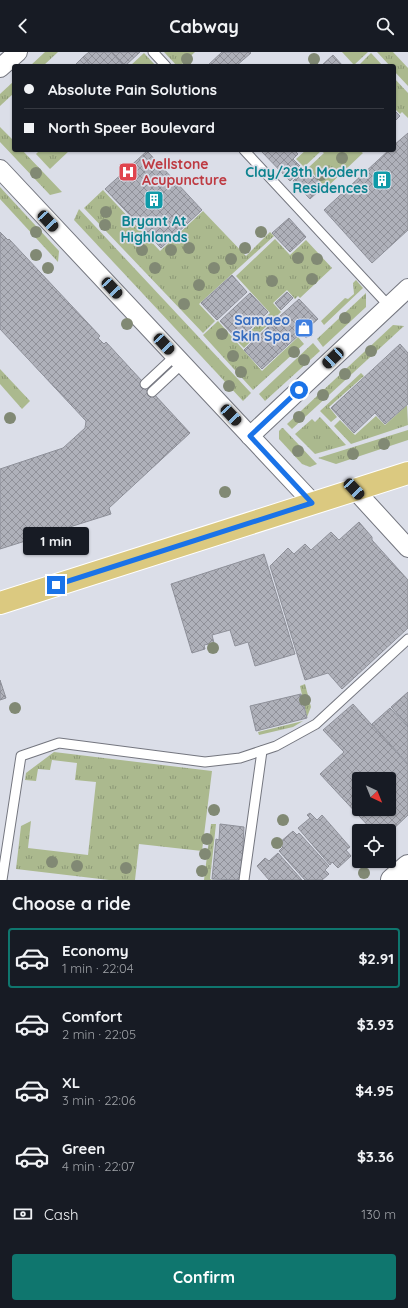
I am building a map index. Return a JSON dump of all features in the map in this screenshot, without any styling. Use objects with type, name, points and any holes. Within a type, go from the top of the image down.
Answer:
[{"type":"main road","points":[[0,603],[408,473]]},
{"type":"street","points":[[0,68],[18,52]]},
{"type":"street","points":[[0,169],[312,503]]},
{"type":"street","points":[[250,436],[401,298]]},
{"type":"street","points":[[354,489],[408,548]]},
{"type":"street","points":[[392,880],[408,866]]},
{"type":"lane","points":[[153,52],[164,64]]},
{"type":"lane","points":[[246,152],[401,298]]},
{"type":"lane","points":[[145,384],[179,360]]},
{"type":"lane","points":[[152,392],[179,360]]},
{"type":"lane","points":[[2,880],[21,756],[59,743],[204,762],[240,758],[279,744],[316,724],[408,639]]},
{"type":"lane","points":[[244,880],[262,751]]},
{"type":"green space","points":[[45,52],[58,52],[45,64],[32,64]]},
{"type":"green space","points":[[164,52],[195,52],[182,64],[175,64]]},
{"type":"green space","points":[[342,52],[368,52],[355,64],[353,64]]},
{"type":"green space","points":[[377,52],[393,52],[408,68],[408,86],[396,73],[396,64],[388,64]]},
{"type":"green space","points":[[144,53],[154,64],[132,64]]},
{"type":"green space","points":[[371,53],[381,64],[360,64]]},
{"type":"green space","points":[[396,80],[408,93],[408,118],[402,112],[400,114],[396,110]]},
{"type":"green space","points":[[12,83],[12,95],[0,106],[0,94]]},
{"type":"green space","points":[[0,127],[12,139],[12,152],[24,152],[62,192],[50,195],[0,142]]},
{"type":"green space","points":[[38,152],[68,152],[50,169],[36,154]]},
{"type":"green space","points":[[304,152],[320,152],[304,167],[296,159]]},
{"type":"green space","points":[[322,152],[363,153],[326,188],[308,168],[324,153]]},
{"type":"green space","points":[[0,187],[59,251],[58,262],[0,199]]},
{"type":"green space","points":[[103,190],[160,251],[203,211],[246,256],[270,232],[274,236],[199,304],[215,321],[203,333],[84,208]]},
{"type":"green space","points":[[79,209],[251,393],[243,401],[74,220]]},
{"type":"green space","points":[[275,239],[290,255],[306,240],[332,268],[300,298],[298,296],[295,299],[287,290],[273,303],[281,312],[244,348],[238,342],[270,313],[236,276]]},
{"type":"green space","points":[[356,280],[363,288],[324,325],[321,321],[345,298],[348,299],[354,294],[353,283]]},
{"type":"green space","points":[[366,293],[366,307],[323,347],[317,339]]},
{"type":"green space","points":[[218,321],[262,371],[298,337],[304,344],[253,390],[203,335]]},
{"type":"green space","points":[[393,325],[404,326],[292,429],[287,424]]},
{"type":"green space","points":[[313,343],[320,351],[265,401],[259,394]]},
{"type":"green space","points":[[0,369],[30,401],[22,409],[0,384]]},
{"type":"green space","points":[[361,373],[364,376],[329,407],[337,417],[331,422],[320,411]]},
{"type":"green space","points":[[407,405],[408,425],[351,444],[334,426],[340,420],[355,435],[376,416],[385,425]]},
{"type":"green space","points":[[320,417],[346,445],[315,454],[295,434],[312,419],[315,422]]},
{"type":"green space","points":[[282,428],[317,464],[310,467],[302,464],[279,439],[279,431]]},
{"type":"green space","points":[[408,430],[408,440],[336,464],[318,458]]},
{"type":"green space","points":[[305,684],[311,707],[307,717],[300,686]]},
{"type":"green space","points":[[303,721],[293,727],[259,735],[258,732]]},
{"type":"green space","points":[[54,752],[212,771],[202,851],[139,844],[135,880],[109,880],[16,869],[21,826],[31,821],[28,848],[88,855],[96,782],[75,780],[77,763],[52,760],[50,770],[38,769],[36,781],[25,780],[26,773]]},
{"type":"green space","points":[[211,824],[216,824],[210,879],[212,880],[204,880]]},
{"type":"building","points":[[89,52],[111,52],[122,64],[89,64],[83,57]]},
{"type":"building","points":[[111,52],[140,52],[127,64],[123,64]]},
{"type":"building","points":[[222,52],[251,53],[238,64],[209,64]]},
{"type":"building","points":[[333,55],[341,64],[323,64]]},
{"type":"building","points":[[83,57],[89,64],[76,64]]},
{"type":"building","points":[[396,112],[400,116],[396,120]]},
{"type":"building","name":"Clay/28th Modern Residences","points":[[408,133],[408,230],[372,263],[324,210],[387,152],[396,152],[396,143]]},
{"type":"building","name":"Bryant At Highlands","points":[[146,152],[148,152],[202,210],[161,248],[105,189]]},
{"type":"building","points":[[262,152],[296,152],[298,154],[293,159],[303,169],[290,181]]},
{"type":"building","points":[[306,168],[323,187],[310,199],[293,181]]},
{"type":"building","points":[[289,218],[306,237],[290,252],[272,233]]},
{"type":"building","points":[[0,232],[8,240],[9,239],[100,336],[98,338],[104,344],[106,342],[190,433],[109,508],[111,514],[0,549],[0,469],[63,448],[85,428],[86,421],[0,329]]},
{"type":"building","points":[[232,275],[247,292],[217,320],[201,303]]},
{"type":"building","points":[[287,292],[293,298],[281,310],[275,303]]},
{"type":"building","points":[[250,293],[268,312],[238,340],[220,321]]},
{"type":"building","points":[[299,299],[318,319],[309,327],[313,332],[306,338],[301,333],[288,345],[270,325]]},
{"type":"building","points":[[270,325],[288,345],[262,369],[244,350]]},
{"type":"building","points":[[400,344],[408,353],[408,404],[385,424],[375,413],[354,433],[331,408]]},
{"type":"building","points":[[359,522],[372,537],[372,540],[408,580],[408,628],[342,689],[328,673],[305,680],[270,566],[288,548],[294,554],[305,544],[311,550],[331,532],[339,540]]},
{"type":"building","points":[[264,554],[295,654],[255,666],[248,642],[235,646],[230,630],[212,635],[214,643],[204,645],[205,649],[192,653],[171,584]]},
{"type":"building","points":[[0,680],[6,698],[0,700]]},
{"type":"building","points":[[408,692],[408,726],[391,707]]},
{"type":"building","points":[[301,694],[307,718],[256,731],[250,706]]},
{"type":"building","points":[[353,704],[408,765],[408,815],[396,826],[396,824],[366,824],[359,816],[396,816],[396,772],[352,772],[352,808],[320,774],[344,752],[323,730]]},
{"type":"building","points":[[390,708],[408,727],[408,764],[372,724]]},
{"type":"building","points":[[310,813],[317,820],[322,815],[350,847],[346,850],[351,856],[338,868],[332,862],[330,865],[298,828],[310,818],[307,815]]},
{"type":"building","points":[[220,824],[244,827],[241,880],[212,879],[216,839],[219,840]]},
{"type":"building","points":[[293,831],[297,835],[299,833],[329,866],[325,870],[329,874],[322,880],[305,880],[279,851],[283,847],[279,843]]},
{"type":"building","points":[[278,853],[302,880],[269,880],[257,866],[265,858],[269,861]]},
{"type":"place","name":"Wellstone Acupuncture","points":[[128,172]]},
{"type":"place","name":"Clay/28th Modern Residences","points":[[382,180]]},
{"type":"place","name":"Bryant At Highlands","points":[[154,200]]},
{"type":"place","name":"Samaeo Skin Spa","points":[[304,328]]},
{"type":"route","points":[[56,585],[312,503],[250,436],[299,390]]}]
